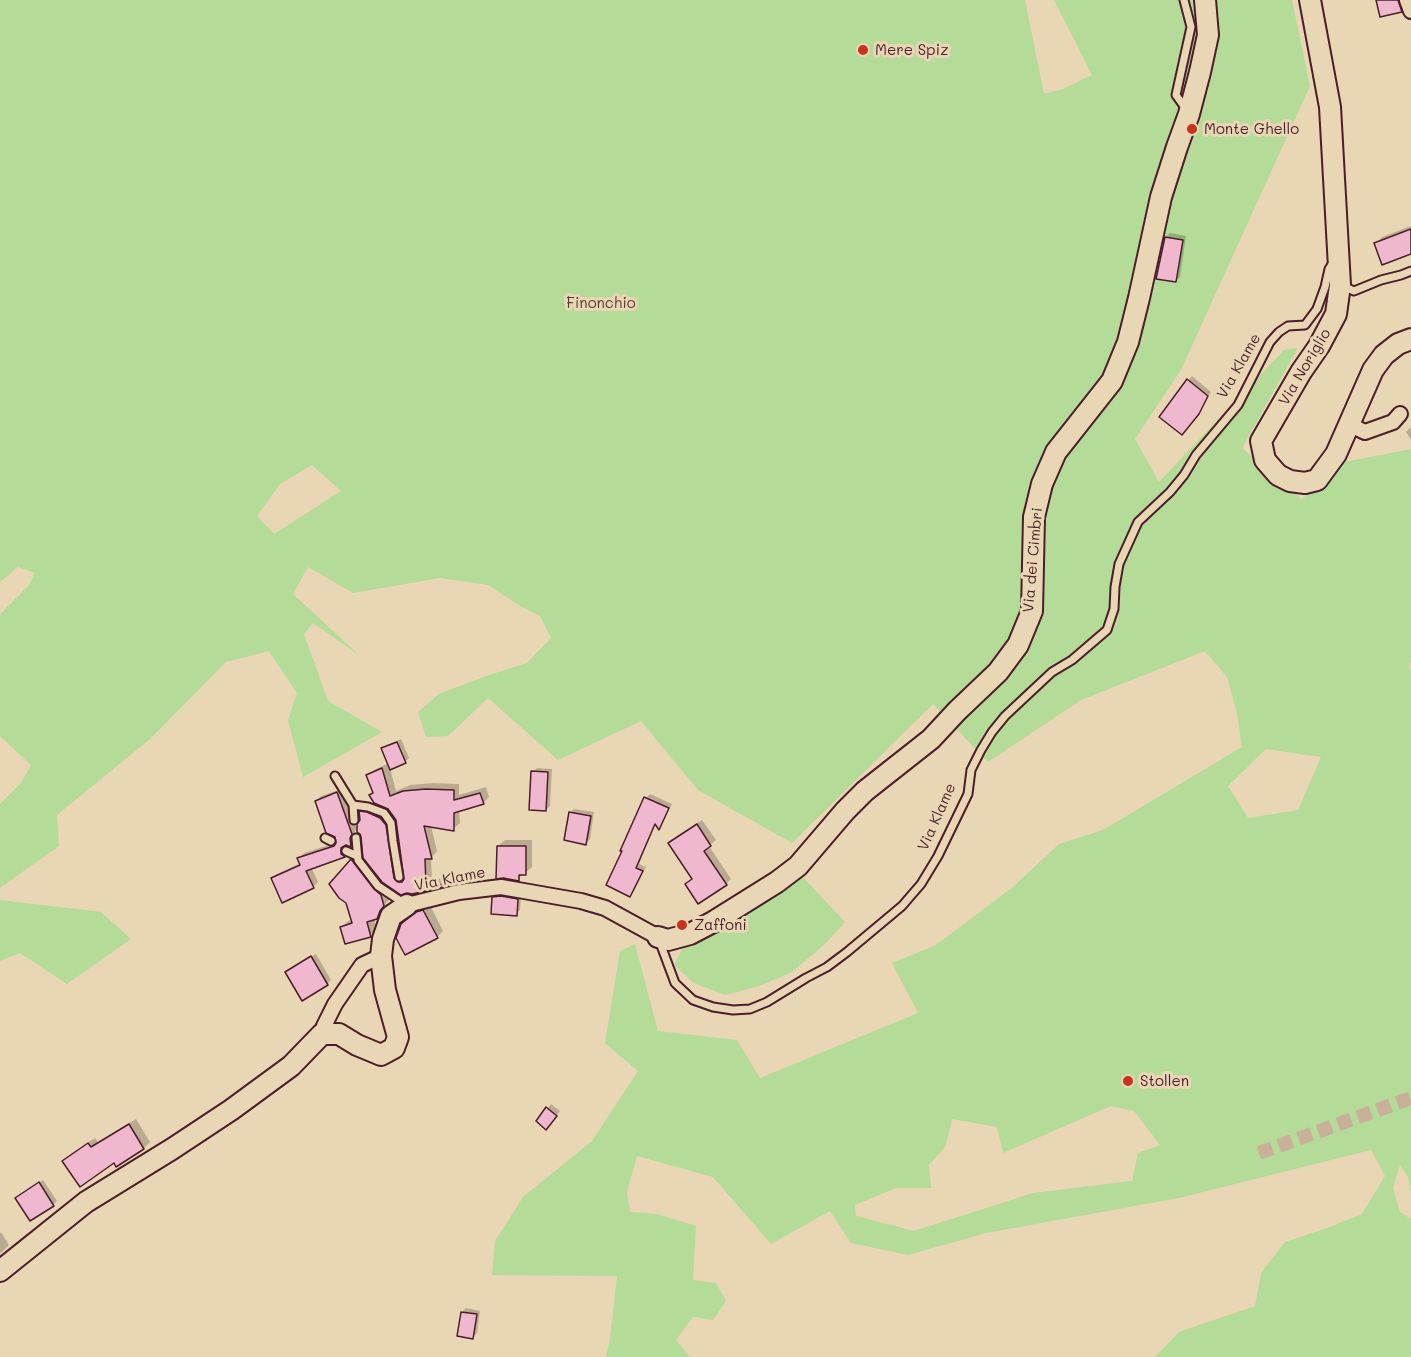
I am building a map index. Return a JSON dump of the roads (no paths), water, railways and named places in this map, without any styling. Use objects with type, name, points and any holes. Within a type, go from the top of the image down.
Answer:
[{"type":"street","name":"Via dei Cimbri","points":[[658,938],[668,940],[690,934],[706,926],[777,882],[798,866],[845,811],[865,791],[931,739],[998,672],[1018,645],[1032,611],[1034,517],[1042,484],[1056,452],[1112,381],[1128,342],[1161,197],[1189,114],[1200,72],[1208,35],[1205,0]]},
{"type":"street","name":"Via Noriglio","points":[[1310,0],[1330,107],[1340,285],[1336,315],[1261,441],[1265,460],[1278,475],[1290,481],[1305,483],[1317,480],[1336,454],[1372,370],[1384,355],[1398,344],[1411,339]]},
{"type":"street","points":[[1407,0],[1411,12]]},
{"type":"street","points":[[1348,424],[1365,432],[1393,422],[1400,414]]},
{"type":"street","name":"Via Klame","points":[[406,901],[501,886],[581,901],[605,909],[658,938]]},
{"type":"street","points":[[322,1034],[339,1034],[381,1055],[394,1048],[398,1036],[385,990],[381,956],[383,939],[391,916],[406,901]]},
{"type":"street","points":[[0,1271],[86,1202],[231,1110],[291,1066],[322,1034],[335,1004],[362,965],[381,956]]},
{"type":"lane","points":[[1184,0],[1191,27],[1176,95],[1189,114]]},
{"type":"lane","name":"Via Klame","points":[[658,938],[675,982],[693,1000],[733,1011],[750,1009],[767,1002],[827,967],[902,906],[921,884],[938,856],[968,794],[971,770],[992,732],[1005,716],[1052,672],[1072,660],[1107,630],[1114,609],[1119,564],[1138,522],[1170,492],[1196,455],[1238,405],[1270,342],[1288,326],[1305,325],[1317,309],[1329,269],[1338,256]]},
{"type":"lane","points":[[1340,285],[1354,291],[1411,271]]},
{"type":"lane","points":[[335,776],[353,805],[354,820]]},
{"type":"lane","points":[[353,805],[368,807],[384,813],[392,823],[399,876]]},
{"type":"lane","points":[[356,838],[358,860],[378,886],[406,901]]},
{"type":"lane","points":[[346,851],[357,856]]},
{"type":"tunnel","points":[[1259,1153],[1411,1098]]},
{"type":"place","name":"Mere Spiz","points":[[863,50]]},
{"type":"place","name":"Monte Ghello","points":[[1192,129]]},
{"type":"place","name":"Zaffoni","points":[[682,925]]},
{"type":"place","name":"Stollen","points":[[1128,1081]]},
{"type":"park label","name":"Finonchio","points":[[601,303]]}]
